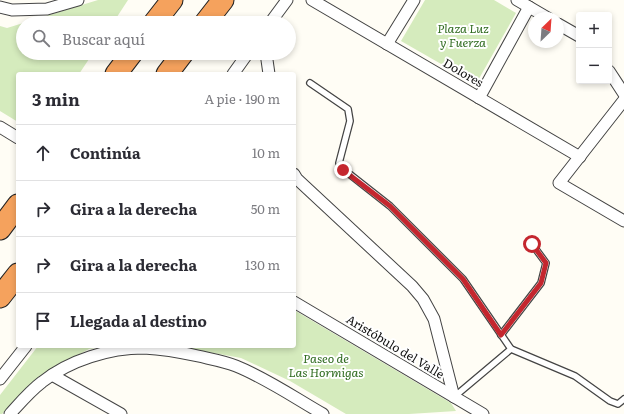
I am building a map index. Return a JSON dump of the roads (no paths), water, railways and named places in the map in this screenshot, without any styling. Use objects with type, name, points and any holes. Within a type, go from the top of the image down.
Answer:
[{"type":"highway","points":[[159,16],[172,0]]},
{"type":"highway","points":[[211,16],[223,0]]},
{"type":"highway","points":[[118,72],[127,60]]},
{"type":"highway","points":[[169,72],[178,60]]},
{"type":"highway","points":[[0,229],[16,208]]},
{"type":"highway","points":[[0,297],[16,277]]},
{"type":"street","points":[[0,7],[12,10],[47,9],[78,0]]},
{"type":"street","points":[[275,16],[287,0]]},
{"type":"street","name":"Dolores","points":[[312,0],[580,156]]},
{"type":"street","points":[[387,44],[414,0]]},
{"type":"street","points":[[516,0],[538,12]]},
{"type":"street","points":[[479,98],[529,7]]},
{"type":"street","points":[[564,27],[576,34]]},
{"type":"street","points":[[234,72],[243,60]]},
{"type":"street","points":[[267,60],[269,72]]},
{"type":"street","points":[[612,76],[624,94]]},
{"type":"street","points":[[624,100],[559,183],[624,221]]},
{"type":"street","points":[[0,127],[16,137]]},
{"type":"street","points":[[296,176],[412,286],[423,299],[434,318],[454,397]]},
{"type":"street","name":"Aristóbulo del Valle","points":[[296,303],[483,414]]},
{"type":"street","points":[[0,380],[24,348]]},
{"type":"street","points":[[10,414],[34,389],[52,375],[91,356],[129,349],[144,348],[220,361],[236,366],[323,414]]},
{"type":"street","points":[[52,375],[121,414]]},
{"type":"lane","points":[[310,83],[348,109],[350,121],[340,162],[343,170],[390,206],[463,279],[511,350],[575,376],[610,401],[618,404],[624,399]]},
{"type":"lane","points":[[501,335],[541,283],[546,263],[532,244]]},
{"type":"lane","points":[[454,397],[511,350]]},
{"type":"park label","name":"Plaza Luz y Fuerza","points":[[463,36]]},
{"type":"park label","name":"Paseo de Las Hormigas","points":[[326,366]]}]
